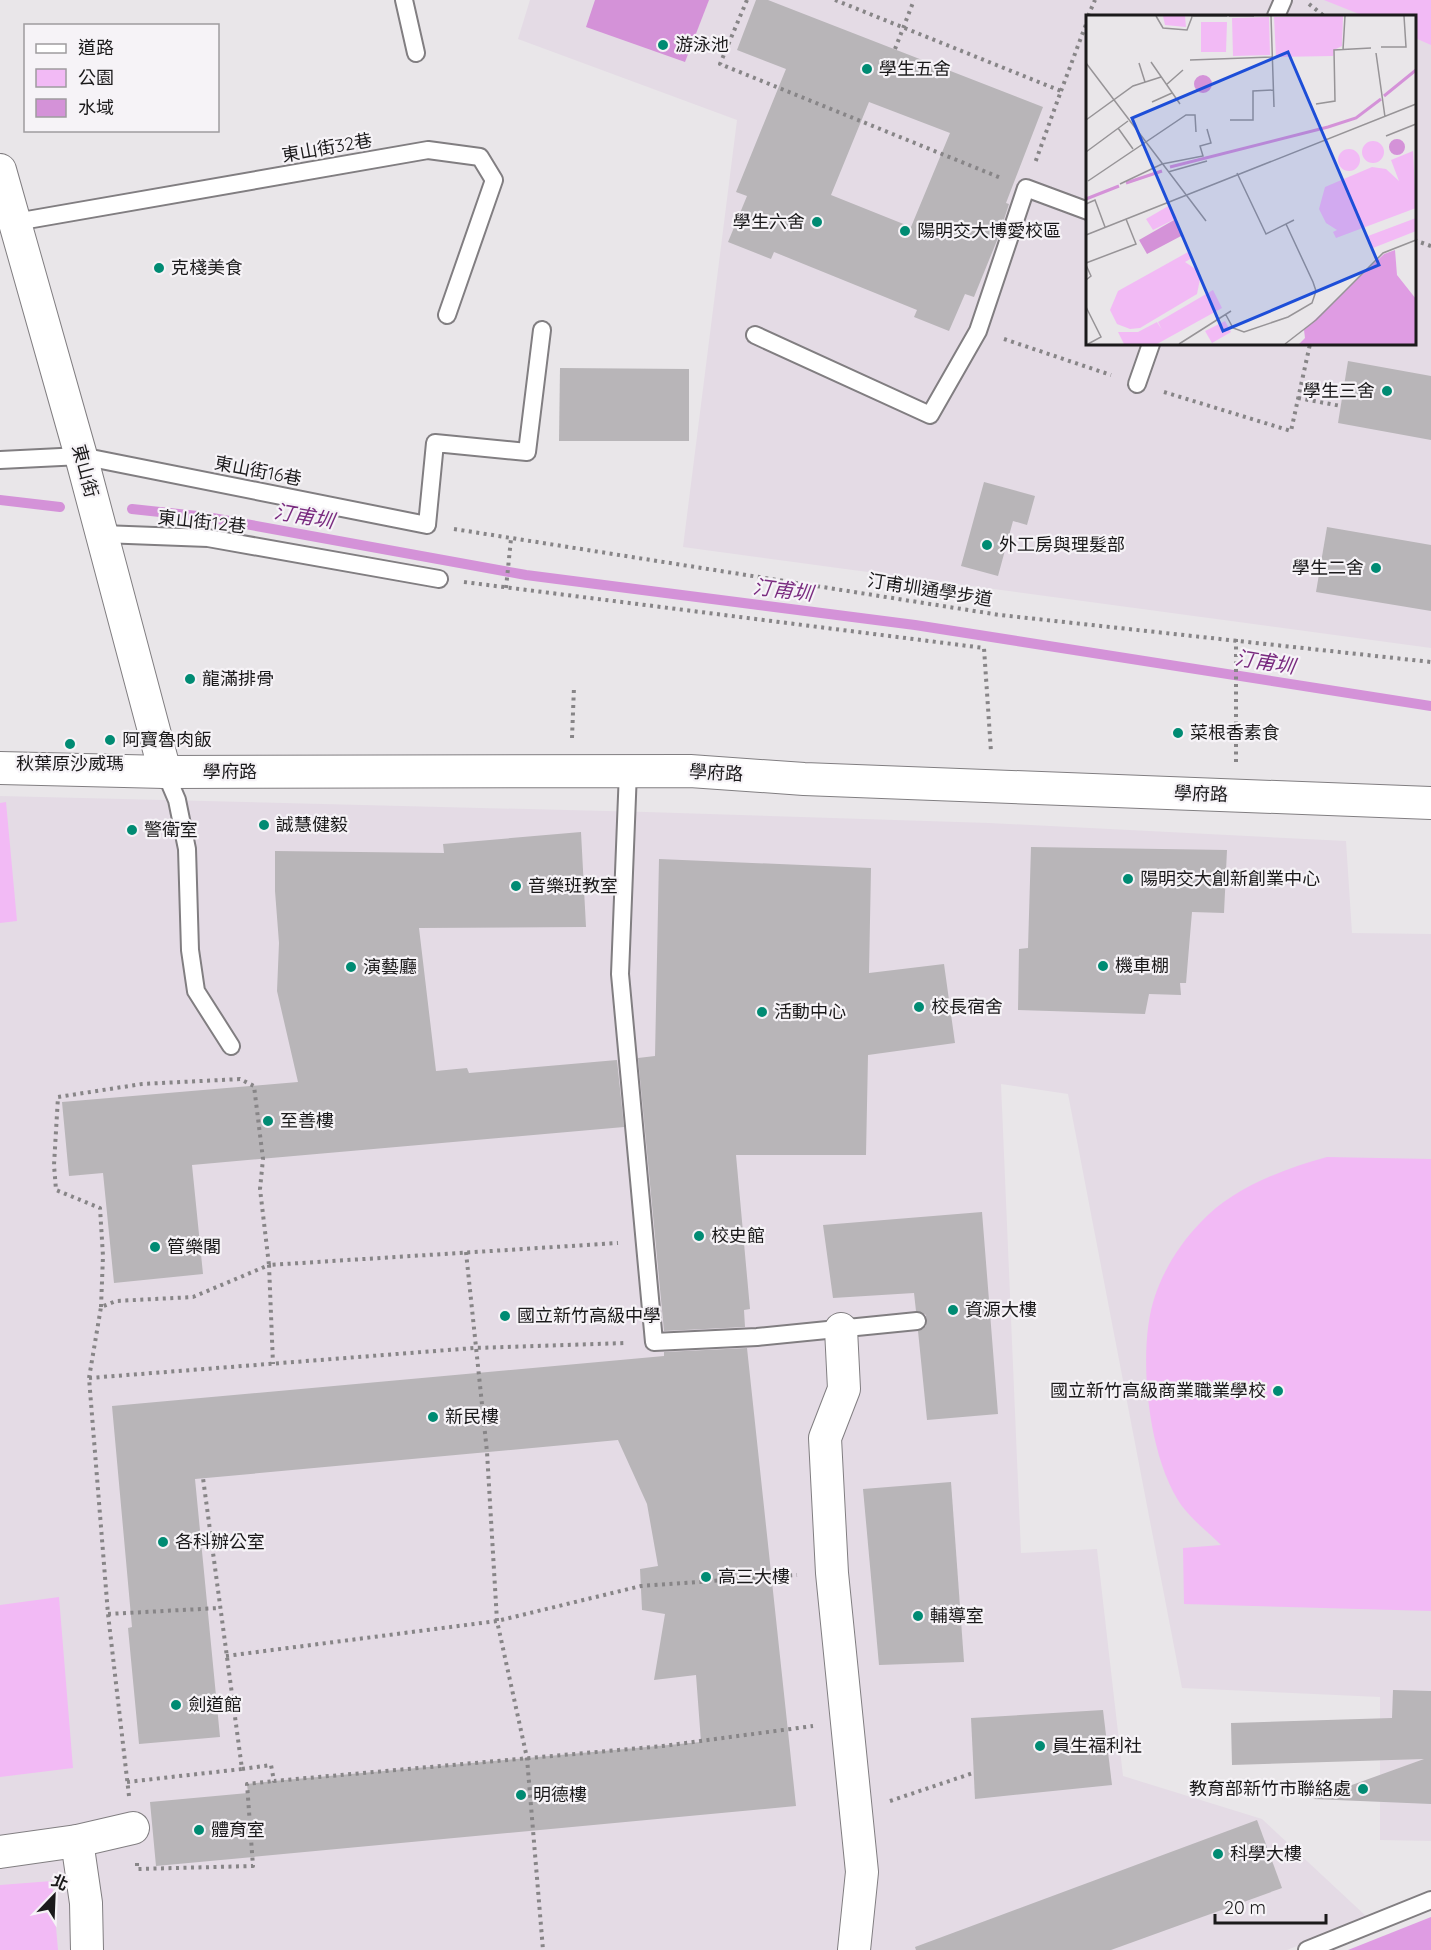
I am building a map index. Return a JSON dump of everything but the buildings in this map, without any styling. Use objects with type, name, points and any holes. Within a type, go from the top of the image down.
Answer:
[{"type":"street","name":"東山街","points":[[0,170],[7,224],[81,456],[165,772]]},
{"type":"street","name":"學府路","points":[[0,768],[165,772],[690,771],[804,779],[1431,803]]},
{"type":"street","points":[[841,1329],[844,1389],[825,1438],[832,1573],[858,1811],[862,1872],[854,1950]]},
{"type":"street","points":[[0,1852],[77,1841],[132,1828]]},
{"type":"street","points":[[77,1841],[86,1902],[87,1950]]},
{"type":"lane","points":[[404,0],[416,53]]},
{"type":"lane","points":[[1276,15],[1282,0]]},
{"type":"lane","name":"東山街32巷","points":[[7,224],[428,150],[480,157],[494,180],[447,315]]},
{"type":"lane","points":[[755,334],[930,415],[978,331],[1026,188],[1086,210]]},
{"type":"lane","points":[[427,525],[435,443],[527,452],[543,330]]},
{"type":"lane","points":[[1137,384],[1151,345]]},
{"type":"lane","name":"東山街16巷","points":[[0,460],[81,456],[427,525]]},
{"type":"lane","name":"東山街12巷","points":[[102,534],[208,538],[439,579]]},
{"type":"lane","points":[[628,771],[620,974],[654,1342],[757,1337],[917,1322]]},
{"type":"lane","points":[[165,772],[177,800],[187,849],[190,950],[196,990],[231,1046]]},
{"type":"lane","points":[[1307,1950],[1431,1900]]},
{"type":"path","points":[[747,0],[720,64],[1026,188],[1086,23]]},
{"type":"path","points":[[835,0],[1061,91]]},
{"type":"path","points":[[895,49],[914,0]]},
{"type":"path","points":[[1089,15],[1095,0]]},
{"type":"path","points":[[1304,0],[1323,15]]},
{"type":"path","points":[[1416,241],[1431,246]]},
{"type":"path","points":[[1291,431],[1310,345]]},
{"type":"path","points":[[1298,398],[1341,406]]},
{"type":"path","name":"汀甫圳通學步道","points":[[427,525],[1000,615],[1236,639],[1431,663]]},
{"type":"path","points":[[506,588],[511,538]]},
{"type":"path","points":[[439,579],[984,648],[993,786]]},
{"type":"path","points":[[1236,639],[1234,697],[1237,796]]},
{"type":"path","points":[[571,771],[574,687]]},
{"type":"path","points":[[273,1364],[269,1264],[260,1188],[263,1159],[254,1086],[240,1079],[142,1084],[58,1097],[54,1165],[56,1190],[100,1208],[103,1256],[101,1307],[89,1378],[108,1614],[137,1869],[253,1866],[247,1784],[663,1746],[848,1721]]},
{"type":"path","points":[[101,1307],[116,1301],[193,1297],[269,1264],[646,1242]]},
{"type":"path","points":[[466,1252],[474,1348],[487,1452],[497,1621],[527,1758],[543,1950]]},
{"type":"path","points":[[89,1378],[474,1348],[654,1342]]},
{"type":"path","points":[[202,1478],[242,1769]]},
{"type":"path","points":[[226,1656],[497,1621],[641,1586],[832,1573]]},
{"type":"path","points":[[108,1614],[219,1608]]},
{"type":"path","points":[[128,1782],[272,1766],[274,1781]]},
{"type":"path","points":[[858,1811],[973,1773]]},
{"type":"shaded area","name":"陽明交大博愛校區","points":[[530,0],[1431,0],[1431,648],[683,547],[737,120],[518,39]]},
{"type":"shaded area","name":"國立新竹高級中學","points":[[0,796],[989,823],[1346,841],[1352,933],[1431,934],[1431,1841],[1380,1840],[1380,1697],[1182,1688],[1068,1094],[1001,1084],[1021,1553],[1097,1549],[1123,1776],[1262,1819],[1368,1918],[1287,1950],[0,1950]]},
{"type":"shaded area","points":[[1431,1917],[1431,1950],[1348,1950]]},
{"type":"green space","points":[[1324,0],[1431,0],[1431,45],[1416,38],[1416,15],[1362,15]]},
{"type":"green space","points":[[6,802],[17,921],[0,923],[0,803]]},
{"type":"green space","points":[[1327,1157],[1431,1159],[1431,1611],[1184,1604],[1183,1548],[1221,1545],[1186,1511],[1173,1491],[1162,1466],[1154,1437],[1146,1376],[1146,1346],[1149,1319],[1155,1296],[1168,1267],[1180,1248],[1213,1211],[1259,1181],[1293,1167]]},
{"type":"green space","points":[[59,1597],[73,1768],[0,1777],[0,1605]]},
{"type":"green space","points":[[52,1881],[58,1950],[0,1950],[0,1885]]},
{"type":"water","name":"游泳池","points":[[595,0],[709,0],[685,62],[586,27]]},
{"type":"waterway","name":"汀甫圳","points":[[0,500],[60,507]]},
{"type":"waterway","name":"汀甫圳","points":[[132,509],[207,517],[526,575],[915,625],[1431,706]]},
{"type":"place","name":"游泳池","points":[[663,45]]},
{"type":"place","name":"學生五舍","points":[[867,69]]},
{"type":"place","name":"學生六舍","points":[[817,222]]},
{"type":"place","name":"陽明交大博愛校區","points":[[905,231]]},
{"type":"place","name":"克棧美食","points":[[159,268]]},
{"type":"place","name":"學生三舍","points":[[1387,391]]},
{"type":"place","name":"外工房與理髮部","points":[[987,545]]},
{"type":"place","name":"學生二舍","points":[[1376,568]]},
{"type":"place","name":"龍滿排骨","points":[[190,679]]},
{"type":"place","name":"菜根香素食","points":[[1178,733]]},
{"type":"place","name":"阿寶魯肉飯","points":[[110,740]]},
{"type":"place","name":"秋葉原沙威瑪","points":[[70,744]]},
{"type":"place","name":"誠慧健毅","points":[[264,825]]},
{"type":"place","name":"警衛室","points":[[132,830]]},
{"type":"place","name":"陽明交大創新創業中心","points":[[1128,879]]},
{"type":"place","name":"音樂班教室","points":[[516,886]]},
{"type":"place","name":"機車棚","points":[[1103,966]]},
{"type":"place","name":"演藝廳","points":[[351,967]]},
{"type":"place","name":"校長宿舍","points":[[919,1007]]},
{"type":"place","name":"活動中心","points":[[762,1012]]},
{"type":"place","name":"至善樓","points":[[268,1121]]},
{"type":"place","name":"校史館","points":[[699,1236]]},
{"type":"place","name":"管樂閣","points":[[155,1247]]},
{"type":"place","name":"資源大樓","points":[[953,1310]]},
{"type":"place","name":"國立新竹高級中學","points":[[505,1316]]},
{"type":"place","name":"國立新竹高級商業職業學校","points":[[1278,1391]]},
{"type":"place","name":"新民樓","points":[[433,1417]]},
{"type":"place","name":"各科辦公室","points":[[163,1542]]},
{"type":"place","name":"高三大樓","points":[[706,1577]]},
{"type":"place","name":"輔導室","points":[[918,1616]]},
{"type":"place","name":"劍道館","points":[[176,1705]]},
{"type":"place","name":"員生福利社","points":[[1040,1746]]},
{"type":"place","name":"教育部新竹市聯絡處","points":[[1363,1789]]},
{"type":"place","name":"明德樓","points":[[521,1795]]},
{"type":"place","name":"體育室","points":[[199,1830]]},
{"type":"place","name":"科學大樓","points":[[1218,1854]]}]
